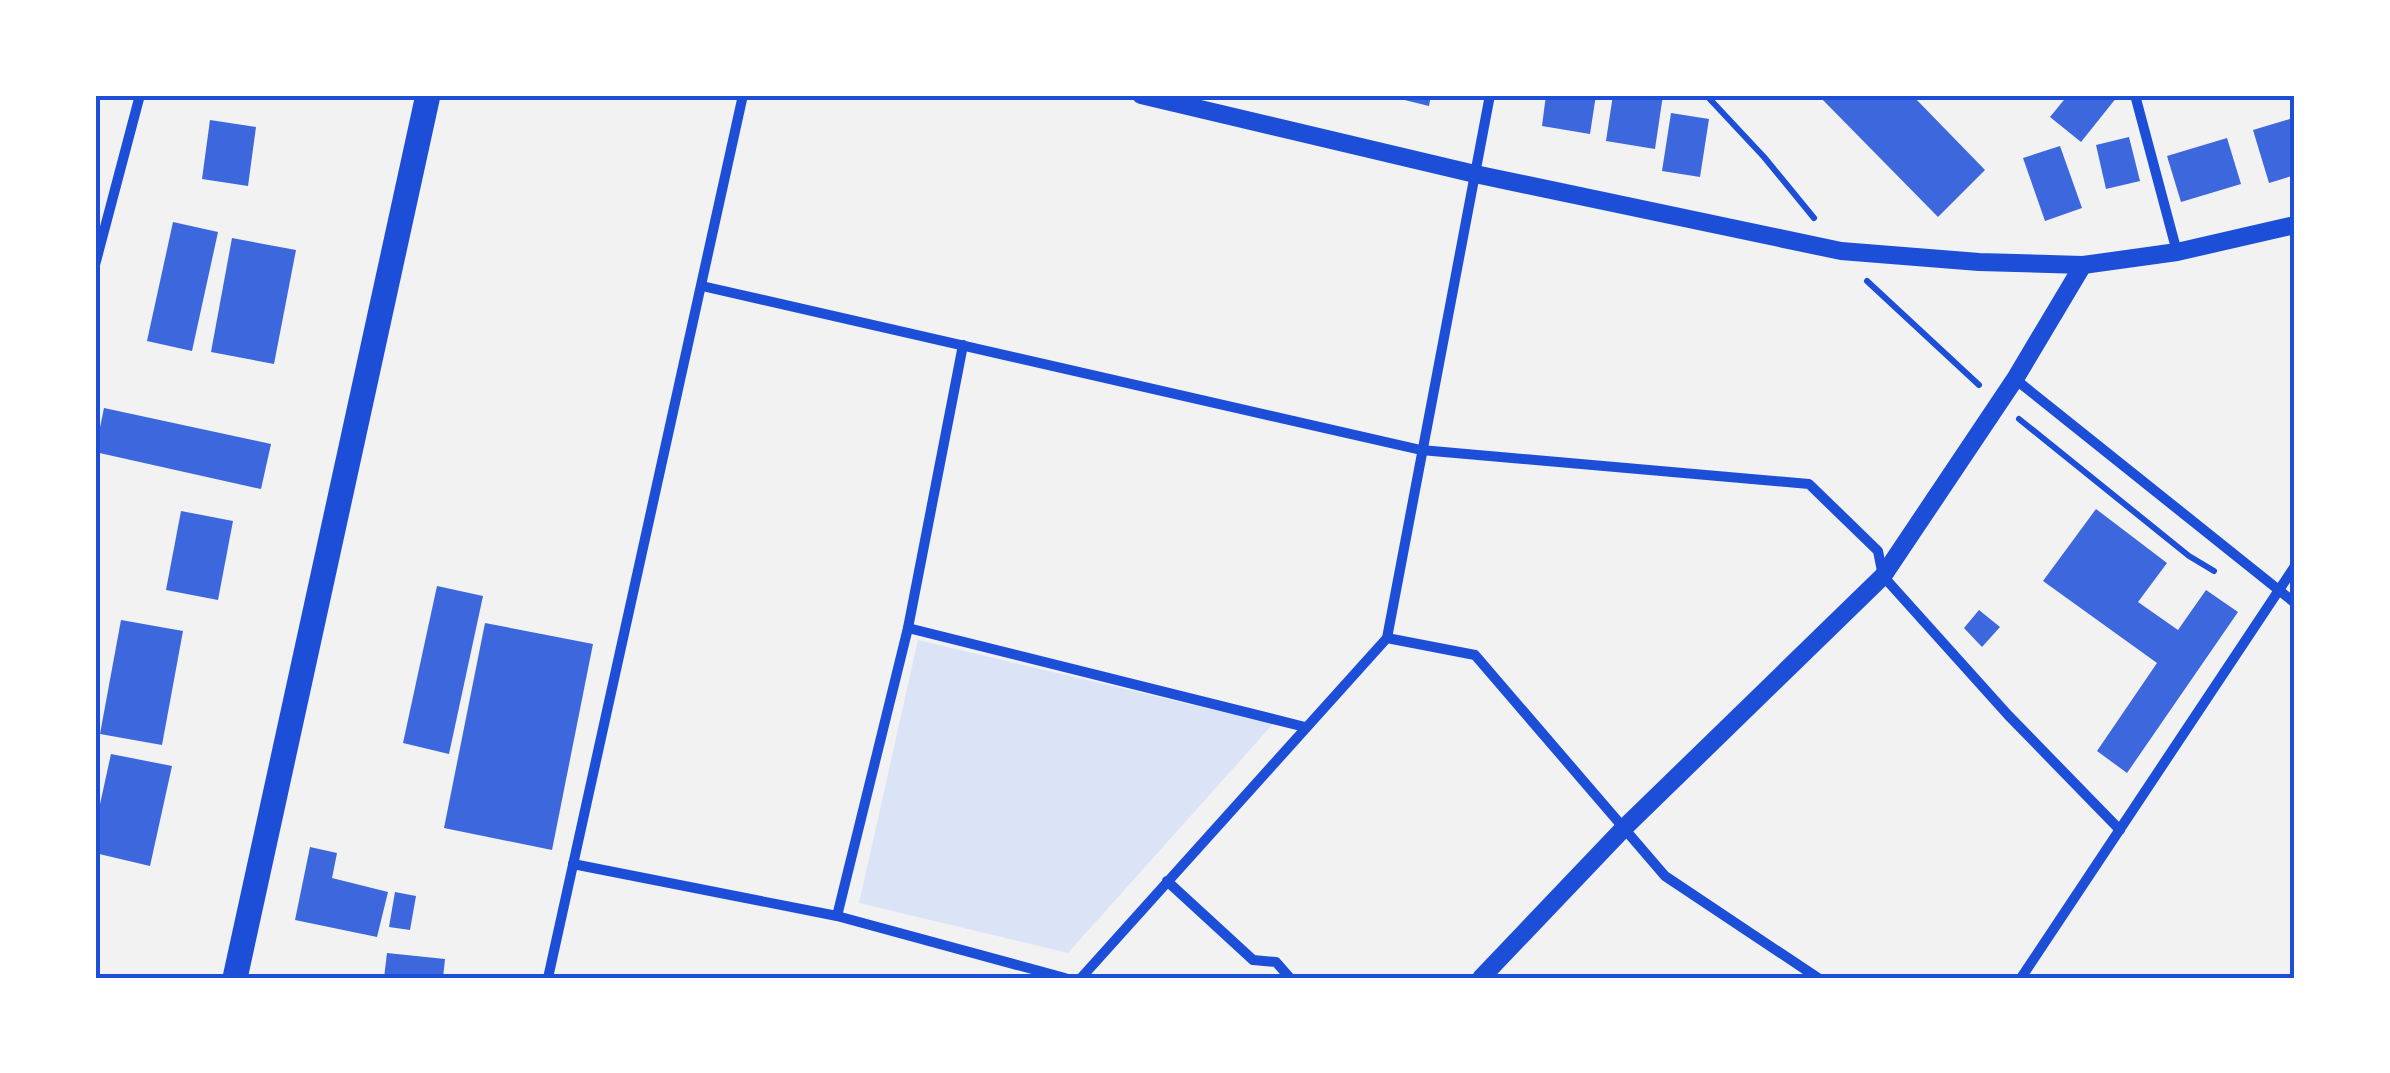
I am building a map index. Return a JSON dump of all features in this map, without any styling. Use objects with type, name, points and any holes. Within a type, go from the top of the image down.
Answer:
[{"type":"main road","points":[[235,978],[428,95]]},
{"type":"street","points":[[95,265],[140,95]]},
{"type":"street","points":[[548,978],[743,95]]},
{"type":"street","points":[[1141,95],[1474,174],[1840,251],[2083,265],[2176,252],[2295,225]]},
{"type":"street","points":[[1081,978],[1387,638],[1490,95]]},
{"type":"street","points":[[2135,95],[2176,252]]},
{"type":"street","points":[[1481,978],[1623,829],[1883,576],[2015,379],[2083,265]]},
{"type":"street","points":[[702,286],[1421,450],[1809,484],[1878,551],[1883,576],[2008,715],[2120,830]]},
{"type":"street","points":[[837,916],[908,628],[963,345]]},
{"type":"street","points":[[2015,379],[2295,603]]},
{"type":"street","points":[[2022,978],[2295,566]]},
{"type":"street","points":[[908,628],[1304,727]]},
{"type":"street","points":[[1387,638],[1475,655],[1666,876],[1818,978]]},
{"type":"street","points":[[573,864],[837,916],[1066,978]]},
{"type":"street","points":[[1168,880],[1253,960],[1276,962],[1290,978]]},
{"type":"path","points":[[1706,95],[1764,157],[1840,251]]},
{"type":"shaded area","points":[[918,640],[1273,724],[1068,953],[859,903]]},
{"type":"building","points":[[1384,95],[1431,95],[1429,106]]},
{"type":"building","points":[[1546,95],[1596,95],[1590,134],[1542,126]]},
{"type":"building","points":[[1613,95],[1663,95],[1655,149],[1606,141]]},
{"type":"building","points":[[1818,95],[1912,95],[1985,170],[1938,217]]},
{"type":"building","points":[[2068,95],[2117,97],[2081,142],[2050,117]]},
{"type":"building","points":[[1671,113],[1709,119],[1700,177],[1662,171]]},
{"type":"building","points":[[2290,119],[2295,136],[2295,175],[2269,183],[2253,130]]},
{"type":"building","points":[[210,120],[256,127],[248,186],[202,179]]},
{"type":"building","points":[[2129,137],[2140,181],[2106,189],[2096,145]]},
{"type":"building","points":[[2227,138],[2241,184],[2181,202],[2167,156]]},
{"type":"building","points":[[2060,146],[2082,208],[2045,221],[2023,158]]},
{"type":"building","points":[[173,222],[218,232],[192,351],[147,341]]},
{"type":"building","points":[[232,238],[296,250],[274,364],[211,352]]},
{"type":"building","points":[[104,408],[271,444],[261,489],[95,452]]},
{"type":"building","points":[[2096,509],[2167,563],[2138,602],[2178,630],[2206,590],[2238,612],[2127,773],[2097,751],[2157,663],[2043,581]]},
{"type":"building","points":[[181,511],[233,521],[218,600],[166,590]]},
{"type":"building","points":[[437,586],[483,596],[449,754],[403,743]]},
{"type":"building","points":[[1979,610],[2000,627],[1982,647],[1964,628]]},
{"type":"building","points":[[121,620],[183,631],[162,745],[100,734]]},
{"type":"building","points":[[485,623],[593,644],[552,850],[444,828]]},
{"type":"building","points":[[111,754],[172,766],[150,866],[95,853],[95,827]]},
{"type":"building","points":[[310,847],[337,853],[332,878],[388,892],[377,937],[295,920]]},
{"type":"building","points":[[395,892],[416,896],[410,930],[389,927]]},
{"type":"building","points":[[387,953],[445,959],[443,978],[384,978]]}]
